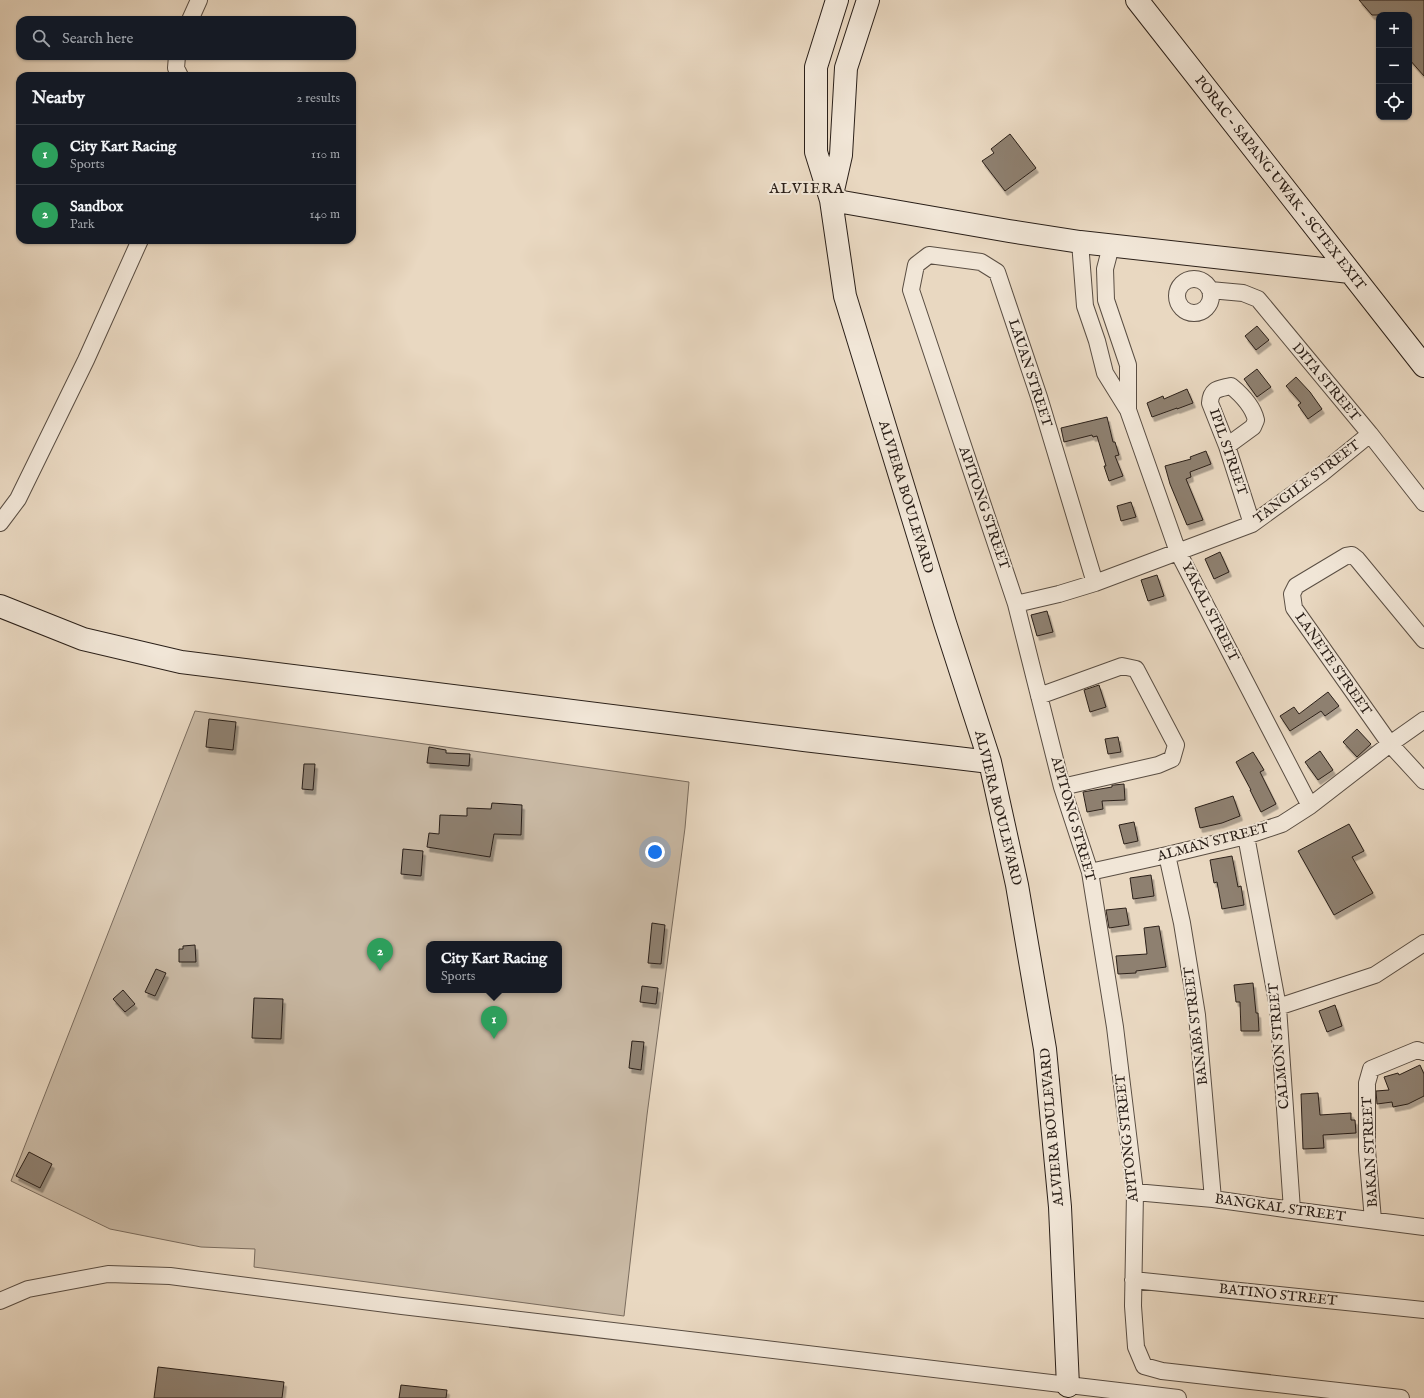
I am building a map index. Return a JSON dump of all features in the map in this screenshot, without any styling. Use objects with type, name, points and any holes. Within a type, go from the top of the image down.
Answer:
[{"type":"street","points":[[192,16],[199,0]]},
{"type":"street","points":[[831,200],[816,152],[816,67],[837,0]]},
{"type":"street","points":[[831,200],[841,155],[846,68],[868,0]]},
{"type":"street","name":"PORAC - SAPANG UWAK - SCTEX EXIT","points":[[1137,0],[1424,366]]},
{"type":"street","points":[[177,60],[176,68],[178,72]]},
{"type":"street","points":[[831,200],[1009,232],[1080,242],[1350,272]]},
{"type":"street","name":"ALVIERA BOULEVARD","points":[[831,200],[845,296],[945,623],[990,762],[1017,885],[1045,1049],[1060,1207],[1068,1386]]},
{"type":"street","name":"YAKAL STREET","points":[[1080,242],[1085,306],[1097,342],[1105,373],[1128,410],[1178,552],[1310,806]]},
{"type":"street","points":[[0,523],[18,499],[25,485],[86,360],[138,244]]},
{"type":"street","name":"YAKAL STREET","points":[[1111,246],[1105,269],[1106,300],[1128,366],[1128,410]]},
{"type":"street","name":"LAUAN STREET","points":[[911,290],[916,265],[929,255],[981,262],[997,272],[1039,397],[1095,583]]},
{"type":"street","name":"APITONG STREET","points":[[911,290],[1016,604],[1062,787],[1090,872],[1115,1028],[1135,1192],[1133,1306],[1136,1347],[1144,1366],[1162,1371],[1401,1398]]},
{"type":"street","name":"DITA STREET","points":[[1210,290],[1243,293],[1258,299],[1370,434],[1424,503]]},
{"type":"street","points":[[1097,342],[1117,335]]},
{"type":"street","name":"IPIL STREET","points":[[1227,446],[1253,426],[1256,420],[1254,413],[1237,390],[1231,386],[1216,389],[1211,396],[1210,402],[1227,446],[1252,524]]},
{"type":"street","name":"TANGILE STREET","points":[[1016,604],[1059,594],[1095,583],[1252,524],[1321,474],[1370,434]]},
{"type":"street","name":"LANETE STREET","points":[[1390,744],[1294,608],[1292,594],[1296,586],[1346,556],[1352,555],[1357,559],[1424,640]]},
{"type":"street","points":[[0,606],[83,639],[181,662],[990,762]]},
{"type":"street","points":[[1039,696],[1122,666],[1136,669],[1176,745],[1172,759],[1158,765],[1062,787]]},
{"type":"street","name":"ALMAN STREET","points":[[1090,872],[1246,836],[1282,824],[1310,806],[1390,744],[1424,720]]},
{"type":"street","points":[[1390,744],[1424,781]]},
{"type":"street","name":"CALMON STREET","points":[[1246,836],[1278,1007],[1292,1210]]},
{"type":"street","name":"BANABA STREET","points":[[1167,855],[1182,923],[1197,1015],[1214,1198]]},
{"type":"street","points":[[1278,1007],[1375,975],[1424,943]]},
{"type":"street","name":"BAKAN STREET","points":[[1373,1220],[1367,1150],[1366,1083],[1371,1069],[1417,1050],[1424,1052]]},
{"type":"street","name":"BANGKAL STREET","points":[[1135,1192],[1214,1198],[1292,1210],[1424,1227]]},
{"type":"street","points":[[0,1301],[28,1289],[108,1274],[170,1276],[410,1307],[1178,1398]]},
{"type":"street","name":"BATINO STREET","points":[[1133,1280],[1424,1310]]},
{"type":"shaded area","points":[[195,711],[689,782],[685,828],[647,1115],[624,1316],[254,1267],[255,1249],[201,1247],[110,1229],[11,1181]]},
{"type":"building","points":[[1359,0],[1424,0],[1424,76],[1412,62],[1412,12],[1376,12],[1376,15],[1372,15]]},
{"type":"building","points":[[1010,134],[1036,168],[1005,191],[982,161],[994,153],[991,149]]},
{"type":"building","points":[[1257,326],[1269,340],[1256,350],[1245,336]]},
{"type":"building","points":[[1257,369],[1271,387],[1257,397],[1244,379]]},
{"type":"building","points":[[1296,377],[1310,392],[1322,409],[1308,419],[1298,405],[1301,403],[1286,386]]},
{"type":"building","points":[[1187,389],[1193,403],[1152,417],[1147,403],[1163,396],[1164,399]]},
{"type":"building","points":[[1107,417],[1113,442],[1115,442],[1119,455],[1115,456],[1123,476],[1109,481],[1097,436],[1093,437],[1092,435],[1064,442],[1061,428]]},
{"type":"building","points":[[1206,451],[1211,464],[1190,472],[1191,477],[1186,479],[1203,520],[1187,525],[1170,484],[1165,466],[1191,459],[1190,457]]},
{"type":"building","points":[[1131,502],[1136,517],[1121,521],[1117,506]]},
{"type":"building","points":[[1220,552],[1229,572],[1214,579],[1205,559]]},
{"type":"building","points":[[1157,575],[1164,596],[1148,601],[1141,580]]},
{"type":"building","points":[[1047,611],[1053,632],[1037,636],[1031,615]]},
{"type":"building","points":[[1099,685],[1106,707],[1090,712],[1084,690]]},
{"type":"building","points":[[1328,692],[1339,706],[1325,716],[1321,711],[1290,731],[1280,716],[1294,707],[1299,714]]},
{"type":"building","points":[[209,719],[236,722],[233,750],[206,747]]},
{"type":"building","points":[[1357,729],[1371,744],[1357,757],[1343,742]]},
{"type":"building","points":[[1118,737],[1121,752],[1108,754],[1105,739]]},
{"type":"building","points":[[429,747],[446,750],[446,753],[470,754],[469,766],[427,763]]},
{"type":"building","points":[[1320,751],[1333,770],[1318,780],[1305,762]]},
{"type":"building","points":[[1253,752],[1264,770],[1260,772],[1276,804],[1261,812],[1236,762]]},
{"type":"building","points":[[304,764],[315,764],[313,790],[302,789]]},
{"type":"building","points":[[1124,784],[1125,800],[1102,801],[1103,809],[1087,812],[1083,792],[1112,787],[1112,785]]},
{"type":"building","points":[[1233,796],[1240,816],[1222,823],[1200,828],[1195,808]]},
{"type":"building","points":[[492,803],[522,805],[521,835],[494,834],[490,857],[427,847],[429,833],[439,834],[440,815],[467,816],[467,808],[491,809]]},
{"type":"building","points":[[1134,822],[1138,841],[1124,844],[1119,825]]},
{"type":"building","points":[[1349,824],[1364,851],[1352,857],[1373,893],[1334,915],[1298,851]]},
{"type":"building","points":[[403,849],[423,851],[421,876],[401,874]]},
{"type":"building","points":[[1232,856],[1238,887],[1241,886],[1244,905],[1222,909],[1217,882],[1214,883],[1210,860]]},
{"type":"building","points":[[1151,875],[1154,896],[1133,899],[1130,878]]},
{"type":"building","points":[[1126,908],[1129,925],[1109,928],[1106,910]]},
{"type":"building","points":[[652,923],[665,925],[661,964],[648,963]]},
{"type":"building","points":[[1159,926],[1166,967],[1136,971],[1136,973],[1118,974],[1116,956],[1147,954],[1144,928]]},
{"type":"building","points":[[195,945],[196,962],[179,962],[179,949],[183,949],[183,946]]},
{"type":"building","points":[[156,969],[166,973],[155,996],[145,992]]},
{"type":"building","points":[[1253,983],[1256,1013],[1258,1013],[1259,1031],[1241,1031],[1240,1002],[1236,1002],[1234,985]]},
{"type":"building","points":[[642,986],[658,988],[656,1004],[640,1002]]},
{"type":"building","points":[[123,990],[135,1004],[125,1012],[113,999]]},
{"type":"building","points":[[254,998],[283,999],[281,1039],[252,1038]]},
{"type":"building","points":[[1335,1005],[1342,1026],[1327,1032],[1319,1011]]},
{"type":"building","points":[[632,1041],[644,1042],[641,1070],[629,1068]]},
{"type":"building","points":[[1420,1065],[1424,1074],[1424,1096],[1408,1104],[1393,1107],[1392,1102],[1377,1104],[1376,1091],[1389,1090],[1384,1077],[1398,1073],[1399,1075]]},
{"type":"building","points":[[1318,1093],[1320,1115],[1351,1113],[1351,1120],[1355,1120],[1356,1133],[1323,1135],[1324,1148],[1303,1149],[1301,1094]]},
{"type":"building","points":[[29,1152],[52,1164],[40,1188],[16,1176]]},
{"type":"building","points":[[158,1367],[284,1382],[282,1398],[154,1398]]},
{"type":"building","points":[[401,1385],[447,1390],[446,1398],[399,1398]]},
{"type":"place","name":"Sandbox","points":[[380,971]]},
{"type":"place","name":"City Kart Racing","points":[[494,1039]]},
{"type":"district","name":"ALVIERA","points":[[807,188]]}]
